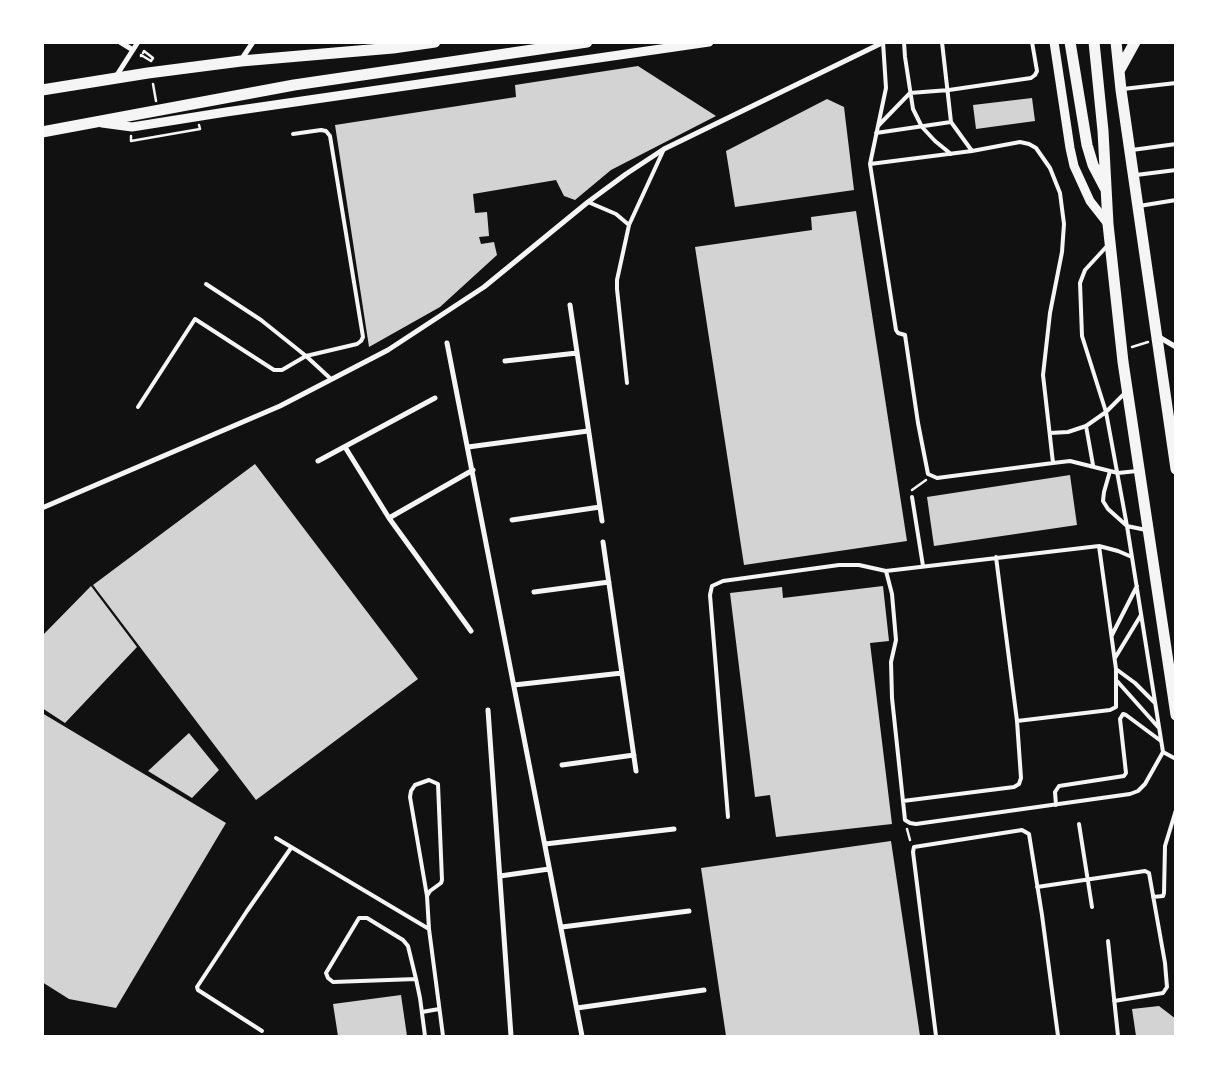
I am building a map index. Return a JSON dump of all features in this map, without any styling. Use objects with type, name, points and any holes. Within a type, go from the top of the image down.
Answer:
[{"type":"main road","points":[[42,90],[241,61],[435,42]]},
{"type":"main road","points":[[42,132],[189,103],[349,76],[587,42]]},
{"type":"main road","points":[[1070,42],[1087,145],[1093,165],[1107,191]]},
{"type":"main road","points":[[1094,42],[1103,131],[1110,243],[1128,390],[1174,691],[1176,715]]},
{"type":"main road","points":[[1116,42],[1155,338],[1176,469]]},
{"type":"main road","points":[[1119,71],[1135,42]]},
{"type":"street","points":[[120,42],[133,50]]},
{"type":"street","points":[[114,79],[138,42]]},
{"type":"street","points":[[241,61],[253,42]]},
{"type":"street","points":[[96,122],[132,127],[709,42]]},
{"type":"street","points":[[1054,42],[1074,166],[1090,201],[1108,224]]},
{"type":"street","points":[[42,508],[280,406],[388,350],[484,287],[588,202],[664,149],[883,43]]},
{"type":"street","points":[[570,305],[602,521]]},
{"type":"street","points":[[1155,338],[1176,347]]},
{"type":"street","points":[[447,343],[582,1036]]},
{"type":"street","points":[[505,361],[577,353]]},
{"type":"street","points":[[318,461],[435,398]]},
{"type":"street","points":[[468,447],[588,431]]},
{"type":"street","points":[[345,447],[389,518],[471,631]]},
{"type":"street","points":[[389,518],[472,470]]},
{"type":"street","points":[[512,520],[600,508]]},
{"type":"street","points":[[603,542],[636,771]]},
{"type":"street","points":[[534,592],[609,582]]},
{"type":"street","points":[[514,685],[622,673]]},
{"type":"street","points":[[488,710],[511,1036]]},
{"type":"street","points":[[562,765],[634,755]]},
{"type":"street","points":[[546,844],[674,829]]},
{"type":"street","points":[[500,876],[550,869]]},
{"type":"street","points":[[562,927],[689,911]]},
{"type":"street","points":[[577,1008],[704,990]]},
{"type":"lane","points":[[904,42],[913,109],[922,127],[951,154]]},
{"type":"lane","points":[[942,42],[951,122],[972,151]]},
{"type":"lane","points":[[877,128],[910,93],[967,88],[1031,78],[1036,75],[1037,71],[1032,42]]},
{"type":"lane","points":[[883,43],[886,88],[870,164],[896,330],[898,333],[905,335],[928,474],[936,478],[1070,461],[1093,465],[1118,473],[1140,471]]},
{"type":"lane","points":[[1121,90],[1176,83]]},
{"type":"lane","points":[[876,133],[951,122]]},
{"type":"lane","points":[[138,407],[195,319],[274,370],[282,370],[306,356],[357,344],[362,337],[330,136],[326,131],[321,130],[294,134]]},
{"type":"lane","points":[[870,164],[972,151],[1020,142],[1036,148],[1050,168],[1060,193],[1064,224],[1062,252],[1050,313],[1043,375],[1053,463]]},
{"type":"lane","points":[[1130,151],[1176,144]]},
{"type":"lane","points":[[627,383],[617,280],[629,225],[664,149]]},
{"type":"lane","points":[[1134,176],[1176,170]]},
{"type":"lane","points":[[1139,206],[1176,200]]},
{"type":"lane","points":[[588,202],[616,214],[629,225]]},
{"type":"lane","points":[[886,571],[892,594],[896,640],[891,662],[892,698],[905,820],[910,824],[916,824],[1130,794],[1138,791],[1146,784],[1163,752],[1118,473],[1106,412],[1082,336],[1080,283],[1085,270],[1110,243]]},
{"type":"lane","points":[[206,284],[261,320],[331,379]]},
{"type":"lane","points":[[1050,433],[1068,432],[1086,426],[1106,412],[1128,390]]},
{"type":"lane","points":[[1086,426],[1093,465]]},
{"type":"lane","points":[[1110,471],[1103,501],[1108,510],[1127,526],[1148,530]]},
{"type":"lane","points":[[912,497],[923,566]]},
{"type":"lane","points":[[728,817],[710,595],[712,586],[723,581],[839,565],[858,565],[886,571],[1100,546],[1132,557]]},
{"type":"lane","points":[[1017,721],[1110,710],[1116,707],[1116,669],[1100,546]]},
{"type":"lane","points":[[903,801],[1014,787],[1019,784],[1021,778],[1017,721],[996,557]]},
{"type":"lane","points":[[1112,635],[1137,586]]},
{"type":"lane","points":[[1114,660],[1141,615]]},
{"type":"lane","points":[[1116,669],[1135,683],[1155,703]]},
{"type":"lane","points":[[1117,681],[1159,728]]},
{"type":"lane","points":[[1056,805],[1055,792],[1059,786],[1124,776],[1126,773],[1120,719],[1123,714],[1161,741]]},
{"type":"lane","points":[[1163,752],[1176,759]]},
{"type":"lane","points":[[427,896],[442,880],[438,784],[429,780],[415,785],[410,797],[427,896],[428,929],[443,1036]]},
{"type":"lane","points":[[1153,897],[1163,896],[1164,893],[1165,846],[1176,810]]},
{"type":"lane","points":[[1080,824],[1092,907]]},
{"type":"lane","points":[[936,1036],[913,852],[914,847],[1022,830],[1028,834],[1058,1036]]},
{"type":"lane","points":[[276,838],[428,929]]},
{"type":"lane","points":[[262,1031],[198,990],[197,987],[291,848]]},
{"type":"lane","points":[[1037,887],[1147,871],[1149,873],[1165,963],[1165,991],[1114,1000]]},
{"type":"lane","points":[[416,979],[333,982],[326,973],[359,918],[363,917],[406,942],[416,979],[425,1036]]},
{"type":"lane","points":[[1108,941],[1118,1036]]},
{"type":"lane","points":[[422,1012],[440,1009]]},
{"type":"path","points":[[138,61],[142,54],[151,61],[153,58],[144,52],[142,53]]},
{"type":"path","points":[[1127,348],[1155,338]]},
{"type":"path","points":[[912,497],[913,489],[932,477]]},
{"type":"path","points":[[905,820],[913,852]]},
{"type":"building","points":[[638,66],[716,116],[611,170],[575,200],[564,196],[556,180],[473,194],[475,213],[487,212],[489,236],[479,237],[481,244],[494,242],[497,255],[440,307],[369,347],[335,125],[516,97],[515,85]]},
{"type":"building","points":[[1032,98],[1035,121],[976,129],[973,105]]},
{"type":"building","points":[[827,99],[844,107],[854,190],[735,207],[726,151]]},
{"type":"building","points":[[856,211],[907,541],[744,565],[695,247],[812,230],[811,217]]},
{"type":"building","points":[[255,464],[418,679],[256,800],[93,585]]},
{"type":"building","points":[[1070,475],[1077,525],[934,546],[927,497]]},
{"type":"building","points":[[91,586],[137,647],[65,723],[42,708],[42,636]]},
{"type":"building","points":[[883,586],[889,641],[870,643],[892,824],[776,837],[770,795],[755,797],[730,593],[782,587],[783,598]]},
{"type":"building","points":[[42,713],[226,823],[116,1008],[69,999],[42,982]]},
{"type":"building","points":[[189,733],[219,770],[192,798],[148,771]]},
{"type":"building","points":[[891,841],[920,1036],[726,1036],[701,868]]},
{"type":"building","points":[[401,995],[407,1036],[338,1036],[333,1004]]},
{"type":"building","points":[[1159,1006],[1176,1019],[1176,1036],[1136,1036],[1132,1009]]}]
